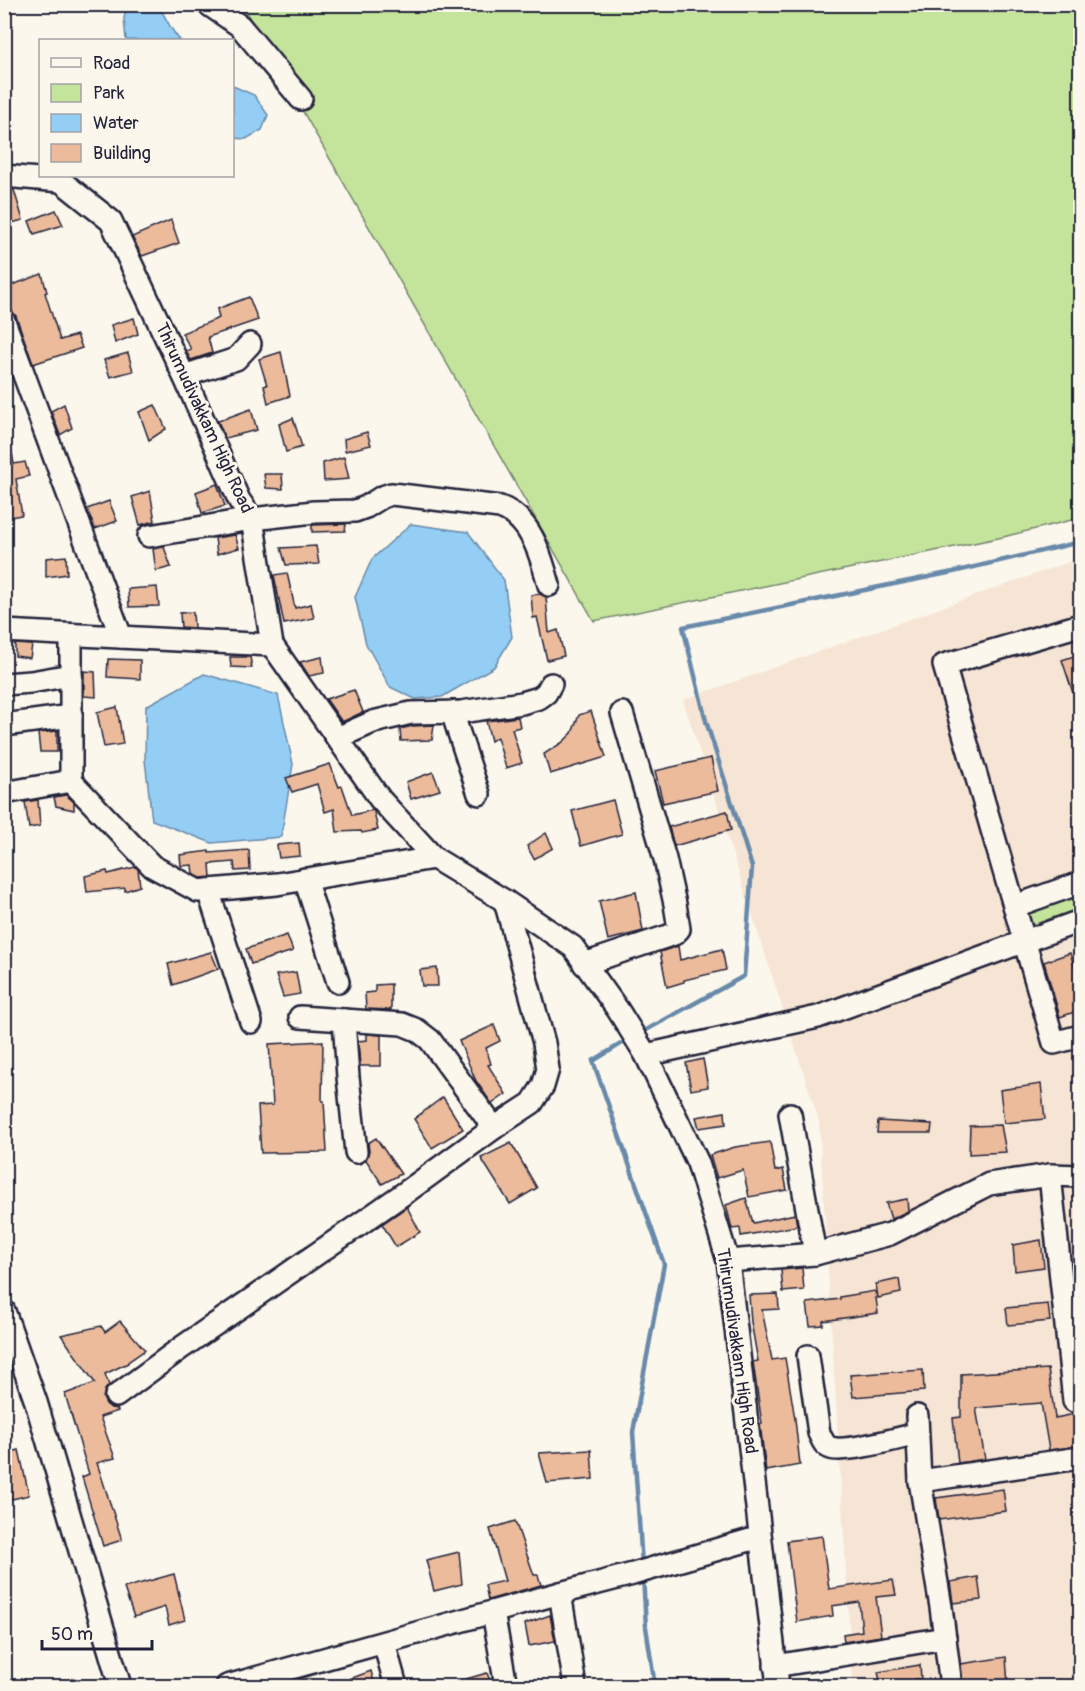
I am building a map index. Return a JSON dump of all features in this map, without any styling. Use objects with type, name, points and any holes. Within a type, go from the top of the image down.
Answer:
[{"type":"street","points":[[208,4],[240,26],[301,99]]},
{"type":"street","name":"Thirumudivakkam High Road","points":[[4,176],[61,181],[111,221],[239,500],[252,519],[272,645],[380,799],[434,858],[506,901],[573,948],[618,1010],[644,1051],[698,1163],[728,1261],[776,1676]]},
{"type":"street","points":[[4,321],[121,637]]},
{"type":"street","points":[[184,376],[236,359],[250,344]]},
{"type":"street","points":[[149,536],[252,519],[355,510],[391,494],[500,507],[512,511],[529,532],[541,558],[549,585]]},
{"type":"street","points":[[1080,625],[944,665],[1054,1044],[1080,1036]]},
{"type":"street","points":[[5,628],[71,635],[272,645]]},
{"type":"street","points":[[71,635],[71,781],[152,866],[198,891],[278,884],[434,858]]},
{"type":"street","points":[[4,684],[71,675]]},
{"type":"street","points":[[337,738],[374,722],[411,712],[477,710],[522,703],[539,698],[546,693],[551,684]]},
{"type":"street","points":[[452,712],[479,794]]},
{"type":"street","points":[[584,964],[674,934],[679,929],[665,859],[622,713]]},
{"type":"street","points":[[4,725],[71,716]]},
{"type":"street","points":[[4,793],[71,781]]},
{"type":"street","points":[[305,879],[338,982]]},
{"type":"street","points":[[1015,906],[1080,883]]},
{"type":"street","points":[[208,890],[251,1022]]},
{"type":"street","points":[[116,1396],[181,1348],[532,1103],[543,1086],[549,1069],[506,901]]},
{"type":"street","points":[[644,1051],[818,1017],[1080,921]]},
{"type":"street","points":[[300,1017],[402,1024],[417,1030],[430,1040],[494,1128]]},
{"type":"street","points":[[344,1020],[356,1152]]},
{"type":"street","points":[[790,1114],[814,1254]]},
{"type":"street","points":[[728,1261],[814,1254],[890,1234],[989,1184],[1050,1175],[1080,1176]]},
{"type":"street","points":[[1050,1175],[1074,1401]]},
{"type":"street","points":[[4,1311],[36,1402],[120,1686]]},
{"type":"street","points":[[808,1356],[819,1433],[824,1443],[830,1448],[862,1446],[917,1425],[920,1481],[951,1686]]},
{"type":"street","points":[[920,1481],[1080,1458]]},
{"type":"street","points":[[227,1686],[760,1537]]},
{"type":"street","points":[[560,1593],[575,1686]]},
{"type":"street","points":[[493,1612],[506,1686]]},
{"type":"street","points":[[776,1676],[945,1638]]},
{"type":"street","points":[[384,1643],[396,1686]]},
{"type":"shaded area","points":[[1080,558],[1080,1686],[853,1686],[819,1121],[683,700]]},
{"type":"green space","points":[[242,5],[1080,5],[1080,518],[1003,537],[594,621]]},
{"type":"green space","points":[[1080,888],[1080,913],[1038,928],[1029,924],[1026,915],[1028,910]]},
{"type":"water","points":[[127,5],[158,5],[179,39],[126,39],[124,18]]},
{"type":"water","points":[[234,86],[254,95],[268,115],[262,130],[246,139],[234,138]]},
{"type":"water","points":[[411,524],[468,532],[504,580],[512,637],[494,667],[442,697],[415,699],[390,687],[366,644],[355,597],[372,559]]},
{"type":"water","points":[[204,674],[278,695],[293,764],[281,837],[212,843],[152,820],[145,760],[146,706]]},
{"type":"building","points":[[14,190],[23,220],[4,225],[4,192]]},
{"type":"building","points":[[56,210],[63,225],[34,234],[29,221]]},
{"type":"building","points":[[171,220],[179,243],[142,256],[132,237]]},
{"type":"building","points":[[42,274],[47,292],[45,293],[60,340],[77,335],[82,348],[33,364],[16,316],[12,311],[4,309],[4,288]]},
{"type":"building","points":[[249,297],[258,320],[208,337],[212,353],[191,360],[186,351],[191,349],[182,333],[219,318],[217,309]]},
{"type":"building","points":[[134,318],[138,334],[115,343],[111,325]]},
{"type":"building","points":[[281,352],[290,396],[268,403],[264,386],[267,385],[259,359]]},
{"type":"building","points":[[128,353],[133,371],[110,377],[104,360]]},
{"type":"building","points":[[64,404],[72,428],[60,435],[51,411]]},
{"type":"building","points":[[155,405],[166,429],[149,440],[139,412]]},
{"type":"building","points":[[251,409],[257,430],[225,438],[218,421]]},
{"type":"building","points":[[293,418],[302,447],[286,452],[279,424]]},
{"type":"building","points":[[367,432],[371,445],[345,451],[344,439]]},
{"type":"building","points":[[11,447],[14,464],[25,462],[29,476],[16,479],[22,515],[4,518],[4,448]]},
{"type":"building","points":[[344,457],[349,479],[324,481],[323,463]]},
{"type":"building","points":[[264,474],[282,474],[283,489],[266,488]]},
{"type":"building","points":[[217,484],[225,506],[202,513],[196,492]]},
{"type":"building","points":[[150,491],[155,521],[140,525],[132,497]]},
{"type":"building","points":[[109,501],[117,521],[95,529],[87,509]]},
{"type":"building","points":[[346,524],[345,531],[312,532],[312,525]]},
{"type":"building","points":[[235,535],[239,548],[217,554],[215,538]]},
{"type":"building","points":[[316,546],[319,564],[286,565],[281,548]]},
{"type":"building","points":[[164,547],[171,567],[156,571],[153,549]]},
{"type":"building","points":[[66,556],[67,574],[46,577],[46,558]]},
{"type":"building","points":[[287,573],[295,608],[311,604],[314,618],[284,624],[274,575]]},
{"type":"building","points":[[157,587],[159,606],[129,607],[128,589]]},
{"type":"building","points":[[540,594],[546,597],[549,633],[558,630],[564,656],[547,660],[537,617],[533,618],[531,595]]},
{"type":"building","points":[[193,612],[194,628],[181,627],[180,613]]},
{"type":"building","points":[[15,644],[32,645],[30,658],[15,656]]},
{"type":"building","points":[[1080,654],[1080,708],[1078,708],[1062,660]]},
{"type":"building","points":[[230,657],[250,657],[252,668],[231,667]]},
{"type":"building","points":[[322,657],[324,673],[309,676],[300,662]]},
{"type":"building","points":[[108,659],[140,660],[140,679],[107,677]]},
{"type":"building","points":[[84,671],[95,672],[96,697],[84,696]]},
{"type":"building","points":[[354,690],[363,712],[342,722],[326,699]]},
{"type":"building","points":[[117,707],[123,744],[104,747],[97,712]]},
{"type":"building","points":[[591,711],[606,757],[550,774],[544,754],[563,742],[572,733],[579,715]]},
{"type":"building","points":[[518,717],[520,727],[512,729],[522,763],[506,768],[497,737],[491,741],[486,721]]},
{"type":"building","points":[[434,725],[432,740],[401,741],[400,729]]},
{"type":"building","points":[[57,731],[57,752],[40,752],[38,733]]},
{"type":"building","points":[[711,758],[718,791],[663,803],[655,771]]},
{"type":"building","points":[[330,764],[339,787],[342,786],[352,815],[373,810],[378,830],[362,833],[361,831],[337,832],[334,809],[325,812],[317,784],[292,792],[286,778]]},
{"type":"building","points":[[433,772],[440,790],[411,799],[406,782]]},
{"type":"building","points":[[66,795],[74,802],[74,810],[56,806],[54,797]]},
{"type":"building","points":[[38,800],[40,826],[29,828],[25,802]]},
{"type":"building","points":[[613,800],[622,834],[581,846],[572,811]]},
{"type":"building","points":[[727,811],[731,830],[674,846],[669,827]]},
{"type":"building","points":[[546,833],[553,848],[534,859],[527,846]]},
{"type":"building","points":[[299,843],[300,856],[279,858],[277,845]]},
{"type":"building","points":[[249,850],[250,870],[235,871],[234,862],[210,864],[211,877],[201,878],[193,874],[192,865],[181,866],[180,855],[209,851],[209,853]]},
{"type":"building","points":[[135,867],[138,869],[140,886],[125,891],[125,888],[87,892],[85,876],[107,871],[108,874]]},
{"type":"building","points":[[636,892],[643,931],[608,940],[599,901]]},
{"type":"building","points":[[287,935],[293,951],[251,964],[246,949]]},
{"type":"building","points":[[678,946],[680,960],[722,949],[726,970],[684,980],[684,982],[667,987],[660,952]]},
{"type":"building","points":[[211,952],[218,969],[173,985],[168,964]]},
{"type":"building","points":[[1070,953],[1080,983],[1080,1010],[1060,1017],[1044,962]]},
{"type":"building","points":[[437,968],[438,986],[422,986],[420,970]]},
{"type":"building","points":[[296,972],[300,994],[283,997],[276,975]]},
{"type":"building","points":[[391,984],[391,1010],[366,1009],[365,993],[375,992],[375,985]]},
{"type":"building","points":[[494,1025],[500,1041],[486,1048],[491,1064],[488,1065],[506,1094],[492,1104],[476,1081],[459,1041]]},
{"type":"building","points":[[367,1034],[381,1035],[381,1066],[360,1066],[358,1041],[367,1040]]},
{"type":"building","points":[[323,1041],[322,1101],[324,1101],[327,1152],[261,1153],[258,1106],[273,1105],[269,1044]]},
{"type":"building","points":[[703,1059],[708,1087],[691,1090],[686,1063]]},
{"type":"building","points":[[1041,1084],[1045,1119],[1004,1123],[1000,1090]]},
{"type":"building","points":[[443,1097],[463,1129],[432,1148],[414,1119]]},
{"type":"building","points":[[725,1112],[726,1124],[699,1128],[696,1117]]},
{"type":"building","points":[[878,1121],[932,1124],[931,1133],[877,1133]]},
{"type":"building","points":[[1001,1125],[1006,1152],[969,1154],[970,1126]]},
{"type":"building","points":[[376,1138],[401,1174],[382,1184],[366,1160],[369,1151],[368,1143]]},
{"type":"building","points":[[770,1142],[775,1171],[783,1169],[787,1190],[749,1197],[743,1170],[717,1178],[710,1155],[735,1147]]},
{"type":"building","points":[[511,1143],[537,1188],[510,1204],[481,1158]]},
{"type":"building","points":[[746,1198],[753,1223],[795,1214],[797,1226],[741,1236],[740,1228],[732,1229],[726,1205]]},
{"type":"building","points":[[907,1199],[908,1211],[891,1219],[886,1203]]},
{"type":"building","points":[[407,1207],[420,1232],[396,1247],[382,1224]]},
{"type":"building","points":[[1041,1240],[1044,1267],[1015,1271],[1013,1245]]},
{"type":"building","points":[[802,1268],[804,1290],[783,1292],[781,1270]]},
{"type":"building","points":[[899,1279],[901,1293],[878,1298],[876,1284]]},
{"type":"building","points":[[875,1291],[878,1313],[823,1321],[823,1325],[810,1326],[807,1303]]},
{"type":"building","points":[[778,1294],[779,1309],[762,1310],[772,1360],[785,1358],[800,1465],[766,1471],[753,1362],[758,1361],[749,1295]]},
{"type":"building","points":[[1048,1304],[1050,1321],[1008,1325],[1006,1308]]},
{"type":"building","points":[[120,1321],[145,1350],[128,1363],[105,1374],[109,1385],[103,1398],[106,1404],[118,1411],[100,1417],[115,1458],[97,1463],[122,1540],[103,1546],[82,1477],[89,1474],[65,1394],[95,1383],[61,1335],[101,1326],[105,1332]]},
{"type":"building","points":[[1048,1369],[1055,1418],[1080,1413],[1080,1446],[1049,1450],[1041,1403],[976,1408],[985,1459],[958,1463],[953,1418],[961,1417],[961,1374]]},
{"type":"building","points":[[923,1370],[924,1391],[853,1397],[850,1375]]},
{"type":"building","points":[[19,1450],[29,1495],[4,1501],[4,1454]]},
{"type":"building","points":[[591,1450],[593,1479],[547,1483],[539,1453]]},
{"type":"building","points":[[1003,1489],[1006,1511],[939,1520],[936,1498]]},
{"type":"building","points":[[515,1521],[534,1575],[538,1575],[541,1585],[488,1600],[485,1585],[505,1581],[490,1529]]},
{"type":"building","points":[[822,1536],[829,1589],[893,1580],[896,1595],[876,1597],[881,1636],[844,1642],[843,1634],[862,1631],[859,1602],[832,1606],[833,1616],[797,1622],[787,1541]]},
{"type":"building","points":[[459,1552],[462,1584],[434,1591],[426,1560]]},
{"type":"building","points":[[174,1574],[185,1620],[169,1625],[165,1607],[134,1617],[124,1588]]},
{"type":"building","points":[[978,1577],[981,1600],[953,1603],[950,1582]]},
{"type":"building","points":[[550,1615],[555,1641],[529,1646],[525,1624]]},
{"type":"building","points":[[1006,1657],[1008,1685],[963,1686],[961,1664]]},
{"type":"building","points":[[920,1665],[921,1679],[914,1679],[914,1686],[881,1685],[878,1672]]},
{"type":"building","points":[[371,1671],[375,1686],[333,1686],[333,1685]]},
{"type":"building","points":[[487,1673],[492,1686],[453,1686],[452,1683]]},
{"type":"waterway","points":[[639,1034],[744,976],[752,867],[706,721],[683,627],[953,572],[1080,542]]},
{"type":"waterway","points":[[629,1039],[593,1061],[664,1264],[633,1432],[642,1565]]},
{"type":"waterway","points":[[643,1576],[646,1627],[655,1686]]}]
